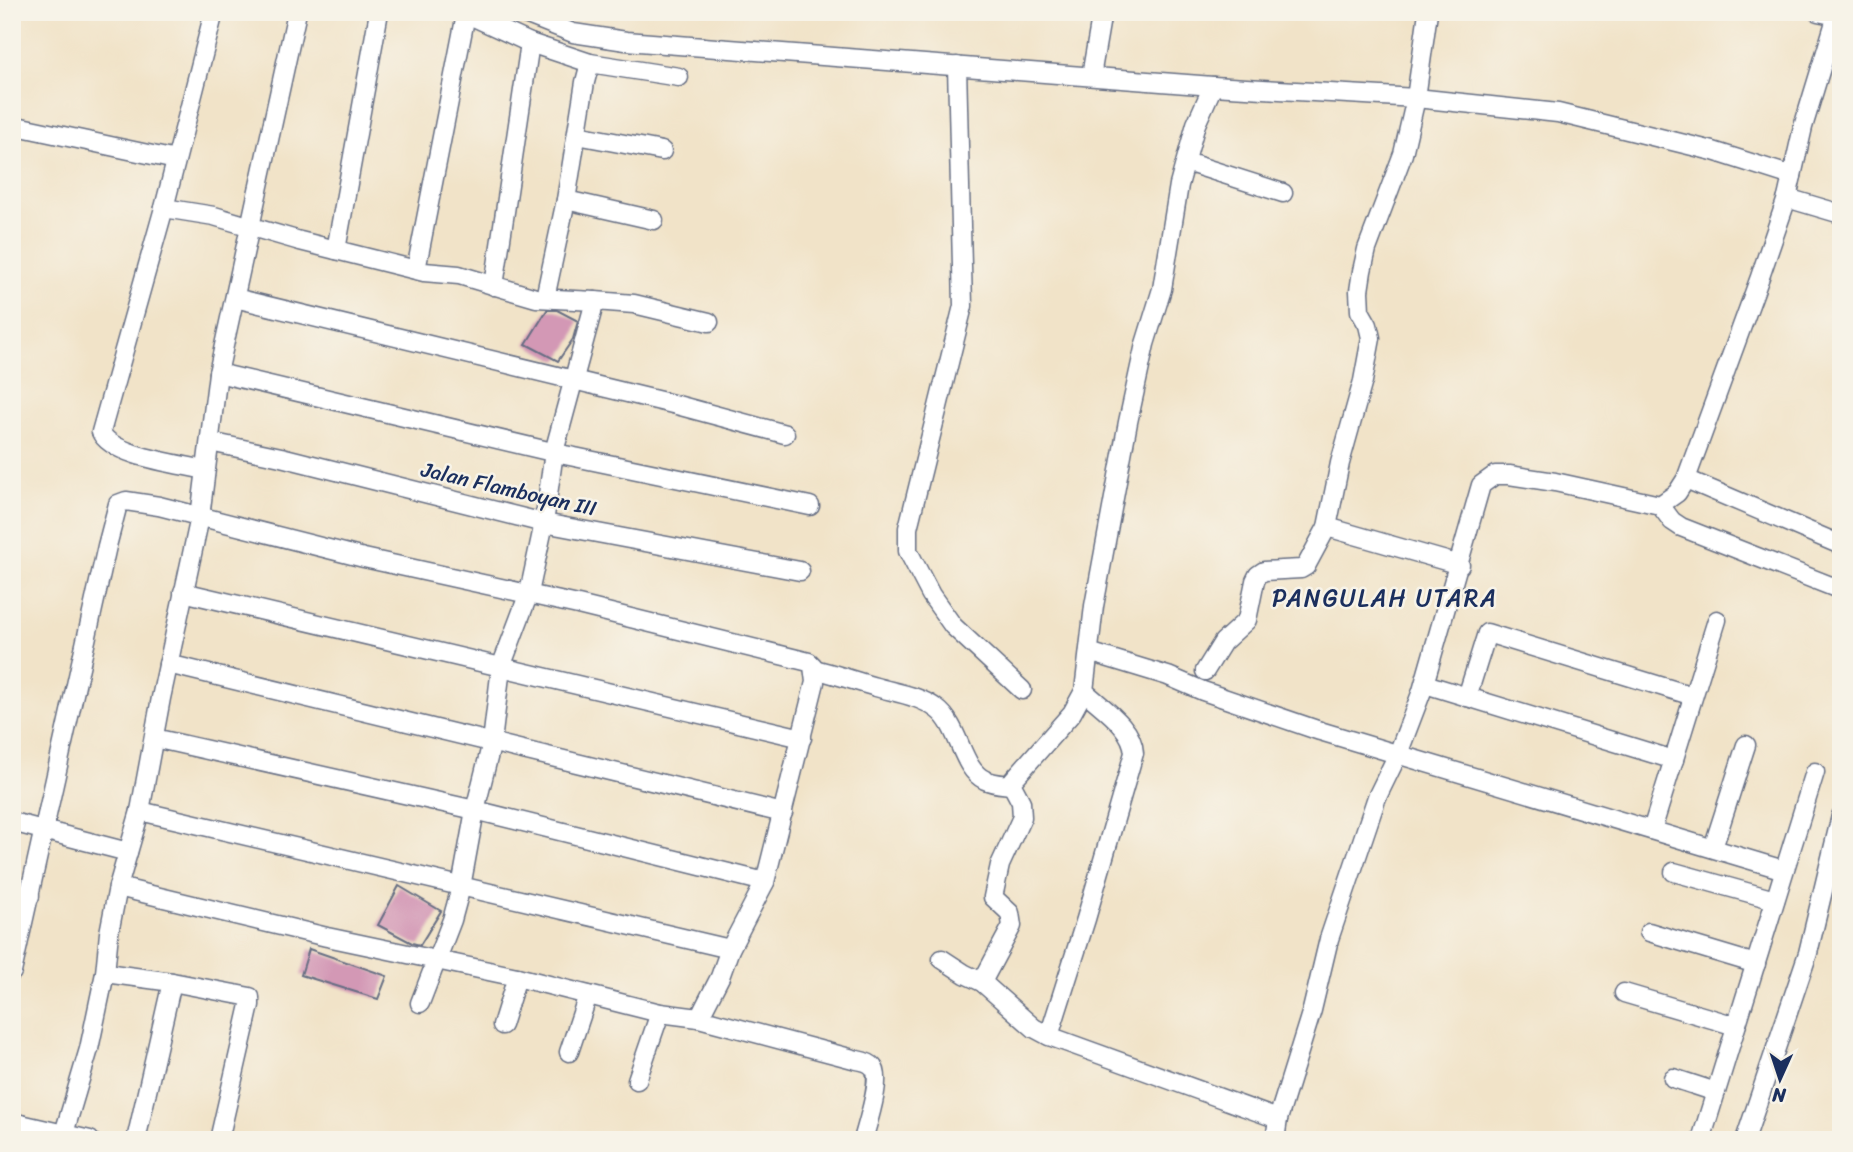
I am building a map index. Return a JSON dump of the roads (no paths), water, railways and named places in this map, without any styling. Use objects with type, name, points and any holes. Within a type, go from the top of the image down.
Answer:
[{"type":"street","points":[[205,470],[139,455],[111,444],[104,439],[101,432],[164,208],[214,12]]},
{"type":"street","points":[[63,1136],[89,1049],[105,973],[108,933],[140,811],[200,517],[218,373],[297,12]]},
{"type":"street","points":[[337,250],[379,12]]},
{"type":"street","points":[[520,12],[563,30],[583,51],[577,135],[545,298]]},
{"type":"street","points":[[1091,76],[1102,12]]},
{"type":"street","points":[[1205,671],[1223,642],[1247,620],[1258,575],[1264,571],[1301,569],[1306,566],[1327,527],[1371,338],[1368,325],[1360,311],[1362,271],[1367,249],[1400,163],[1416,98],[1428,12]]},
{"type":"street","points":[[1660,505],[1678,493],[1686,479],[1787,198],[1803,127],[1837,14],[1818,12]]},
{"type":"street","points":[[416,270],[464,13],[530,43],[583,51],[679,77]]},
{"type":"street","points":[[494,286],[530,43]]},
{"type":"street","points":[[583,51],[736,49],[1213,86],[1416,98],[1558,113],[1692,145],[1792,176]]},
{"type":"street","points":[[957,66],[964,306],[908,528],[908,551],[931,595],[953,626],[1022,690]]},
{"type":"street","points":[[982,982],[1012,926],[1010,913],[993,897],[1000,865],[1022,817],[1021,802],[1012,786],[1015,776],[1072,713],[1084,691],[1094,606],[1125,435],[1145,344],[1162,289],[1179,185],[1196,124],[1213,86]]},
{"type":"street","points":[[12,125],[176,160]]},
{"type":"street","points":[[577,135],[662,151]]},
{"type":"street","points":[[1186,162],[1283,193]]},
{"type":"street","points":[[1787,198],[1841,214]]},
{"type":"street","points":[[566,200],[654,220]]},
{"type":"street","points":[[164,208],[214,216],[416,270],[452,273],[524,296],[634,304],[709,322]]},
{"type":"street","points":[[235,298],[677,405],[785,434]]},
{"type":"street","points":[[419,1003],[438,959],[461,887],[475,810],[492,742],[500,667],[529,593],[544,523],[554,452],[595,301]]},
{"type":"street","points":[[218,373],[554,452],[719,489],[810,506]]},
{"type":"street","name":"Jalan Flamboyan III","points":[[210,442],[281,457],[544,523],[800,571]]},
{"type":"street","points":[[1275,1140],[1278,1119],[1312,1010],[1337,916],[1377,797],[1398,754],[1425,684],[1481,485],[1495,475],[1555,482],[1660,505],[1672,521],[1681,527],[1841,590]]},
{"type":"street","points":[[1686,479],[1841,545]]},
{"type":"street","points":[[12,972],[21,895],[44,829],[118,504],[126,501],[364,558],[529,593],[809,662],[814,669],[815,682],[765,882],[730,949],[720,977],[699,1018]]},
{"type":"street","points":[[1327,527],[1460,565]]},
{"type":"street","points":[[183,592],[802,738]]},
{"type":"street","points":[[1652,830],[1717,620]]},
{"type":"street","points":[[1467,697],[1487,633],[1693,696]]},
{"type":"street","points":[[1089,652],[1168,676],[1203,691],[1320,731],[1784,870]]},
{"type":"street","points":[[168,664],[783,813]]},
{"type":"street","points":[[814,669],[921,700],[938,709],[956,733],[968,762],[979,776],[991,782],[1012,786]]},
{"type":"street","points":[[1425,684],[1674,760]]},
{"type":"street","points":[[1049,1036],[1135,753],[1134,744],[1127,731],[1084,691]]},
{"type":"street","points":[[154,738],[475,810],[765,882]]},
{"type":"street","points":[[1713,848],[1746,745]]},
{"type":"street","points":[[1701,1140],[1815,772]]},
{"type":"street","points":[[140,811],[730,949]]},
{"type":"street","points":[[1745,1140],[1808,953],[1841,816]]},
{"type":"street","points":[[12,822],[128,852]]},
{"type":"street","points":[[1674,872],[1775,900]]},
{"type":"street","points":[[118,887],[327,937],[517,977],[660,1013],[699,1018],[872,1065],[877,1072],[877,1085],[863,1140]]},
{"type":"street","points":[[1649,932],[1756,964]]},
{"type":"street","points":[[942,959],[982,982],[1034,1028],[1049,1036],[1278,1119]]},
{"type":"street","points":[[105,973],[250,997],[219,1140]]},
{"type":"street","points":[[502,1025],[517,977]]},
{"type":"street","points":[[136,1140],[172,982]]},
{"type":"street","points":[[1624,993],[1736,1026]]},
{"type":"street","points":[[569,1052],[588,995]]},
{"type":"street","points":[[637,1080],[660,1013]]},
{"type":"street","points":[[1673,1078],[1716,1092]]},
{"type":"street","points":[[12,1122],[63,1136],[90,1140]]},
{"type":"district","name":"PANGULAH UTARA","points":[[1385,598]]}]
